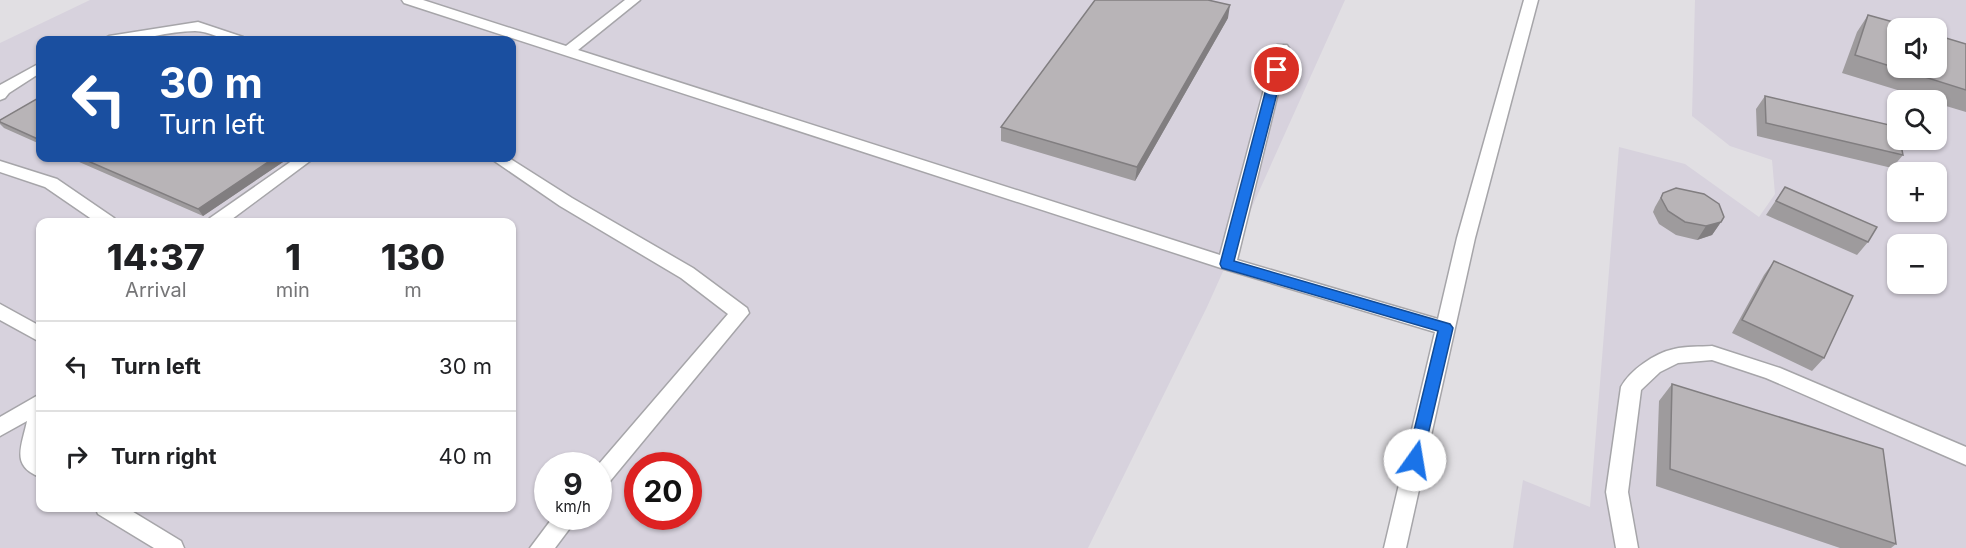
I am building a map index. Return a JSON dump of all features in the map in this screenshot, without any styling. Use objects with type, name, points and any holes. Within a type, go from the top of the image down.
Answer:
[{"type":"lane","points":[[409,0],[1227,264],[1445,328]]},
{"type":"lane","points":[[568,51],[633,0]]},
{"type":"lane","points":[[1395,548],[1466,238],[1531,0]]},
{"type":"lane","points":[[134,36],[198,26],[227,36]]},
{"type":"lane","points":[[1227,264],[1282,48]]},
{"type":"lane","points":[[0,95],[3,90],[36,69]]},
{"type":"lane","points":[[222,218],[300,162]]},
{"type":"lane","points":[[504,162],[566,202],[687,273],[740,312],[612,463]]},
{"type":"lane","points":[[0,166],[51,183],[102,218]]},
{"type":"lane","points":[[0,311],[36,333]]},
{"type":"lane","points":[[1627,548],[1617,492],[1631,387],[1653,367],[1675,356],[1712,353],[1773,373],[1966,456]]},
{"type":"lane","points":[[0,428],[36,405]]},
{"type":"lane","points":[[36,426],[30,461],[36,465]]},
{"type":"lane","points":[[114,512],[173,548]]},
{"type":"lane","points":[[541,548],[556,530]]},
{"type":"shaded area","points":[[90,0],[1345,0],[1207,307],[1088,548],[0,548],[0,43]]},
{"type":"shaded area","points":[[1695,0],[1966,0],[1966,548],[1513,548],[1523,480],[1590,507],[1619,147],[1685,164],[1759,217],[1775,194],[1772,160],[1730,146],[1692,116]]},
{"type":"building","points":[[1095,0],[1208,0],[1230,5],[1137,167],[1001,127]]},
{"type":"building","points":[[1868,15],[1887,20],[1887,65],[1855,55]]},
{"type":"building","points":[[1947,38],[1966,44],[1966,90],[1928,78],[1947,78]]},
{"type":"building","points":[[1765,96],[1887,124],[1887,150],[1902,150],[1903,155],[1766,123]]},
{"type":"building","points":[[36,99],[36,138],[0,120]]},
{"type":"building","points":[[90,162],[268,162],[198,209]]},
{"type":"building","points":[[1785,187],[1877,227],[1868,242],[1776,201]]},
{"type":"building","points":[[1676,188],[1704,194],[1719,204],[1724,217],[1721,222],[1706,226],[1685,222],[1668,211],[1661,198],[1663,193]]},
{"type":"building","points":[[1774,261],[1853,296],[1824,358],[1742,320]]},
{"type":"building","points":[[1672,384],[1883,449],[1896,544],[1670,469]]},
{"type":"route","points":[[1277,70],[1227,264],[1445,328],[1415,460]]}]
